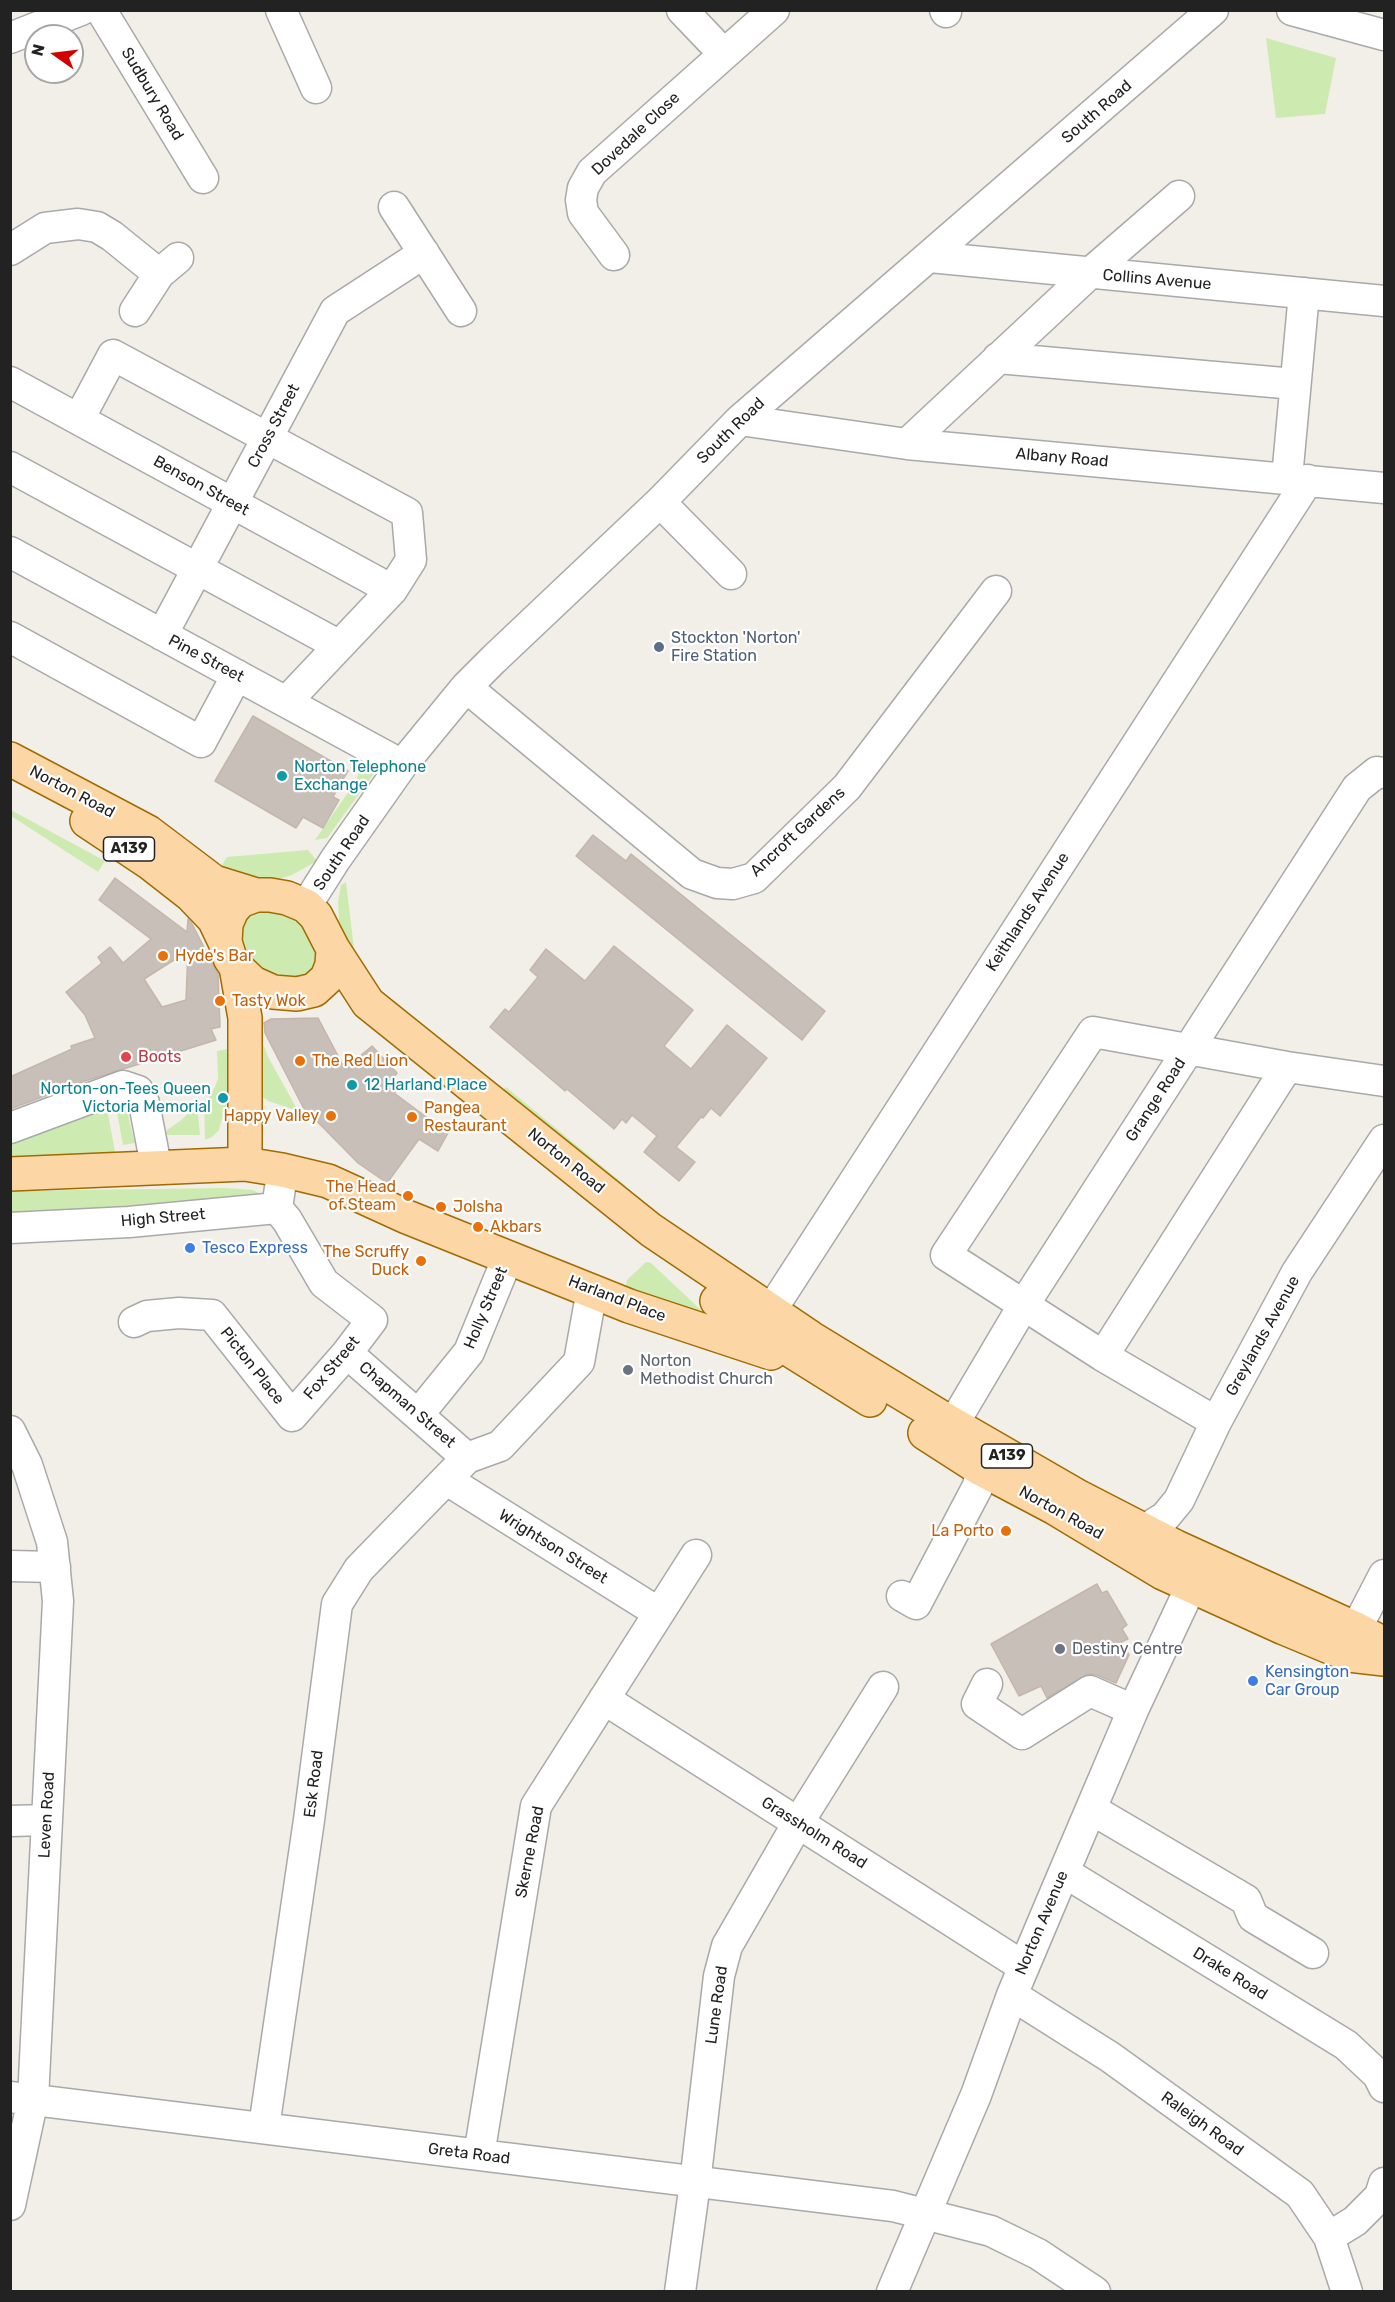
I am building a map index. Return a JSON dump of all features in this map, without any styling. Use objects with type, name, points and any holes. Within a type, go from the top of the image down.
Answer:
[{"type":"main road","name":"Norton Road","points":[[10,759],[148,832],[214,882],[256,895]]},
{"type":"main road","name":"Norton Road","points":[[10,780],[89,821],[150,863],[191,895],[214,919],[231,955]]},
{"type":"main road","name":"A139","points":[[256,895],[287,898],[306,906],[316,915],[333,949]]},
{"type":"main road","points":[[245,1164],[245,1018],[226,924],[232,910],[240,901],[256,895]]},
{"type":"main road","name":"Norton Road","points":[[333,949],[368,1003],[651,1230],[691,1281],[759,1328],[947,1434],[981,1469],[1055,1508],[1163,1573],[1197,1572]]},
{"type":"main road","points":[[314,990],[327,978],[332,965],[333,949]]},
{"type":"main road","name":"A139","points":[[231,955],[253,982],[273,992],[297,994],[314,990]]},
{"type":"main road","name":"Norton Road","points":[[314,990],[368,1003]]},
{"type":"main road","points":[[245,1018],[273,992]]},
{"type":"main road","points":[[10,1174],[245,1164],[282,1170]]},
{"type":"main road","name":"Harland Place","points":[[282,1170],[328,1181],[407,1217],[629,1306],[759,1328],[828,1376]]},
{"type":"main road","name":"Norton Road","points":[[828,1376],[1144,1530],[1197,1572],[1352,1642],[1384,1659]]},
{"type":"main road","name":"Norton Road","points":[[1352,1642],[1384,1644]]},
{"type":"street","points":[[10,38],[81,10]]},
{"type":"street","name":"Sudbury Road","points":[[101,10],[202,178]]},
{"type":"street","points":[[281,10],[316,88]]},
{"type":"street","points":[[682,10],[724,54]]},
{"type":"street","name":"Dovedale Close","points":[[615,255],[584,213],[581,200],[583,188],[592,172],[774,10]]},
{"type":"street","points":[[1292,10],[1384,36]]},
{"type":"street","name":"South Road","points":[[306,906],[335,860],[402,765],[466,687],[660,502],[740,420],[930,257],[1194,17]]},
{"type":"street","points":[[907,444],[1090,273],[1179,196]]},
{"type":"street","points":[[394,207],[460,311]]},
{"type":"street","points":[[10,250],[45,228],[78,224],[97,227],[169,266],[135,310]]},
{"type":"street","name":"Cross Street","points":[[162,635],[335,311],[424,254]]},
{"type":"street","name":"Collins Avenue","points":[[930,257],[1384,301]]},
{"type":"street","points":[[1298,479],[1294,384],[1304,293]]},
{"type":"street","points":[[79,419],[112,356],[407,513],[411,560],[393,590],[286,702]]},
{"type":"street","points":[[999,358],[1294,384]]},
{"type":"street","name":"Benson Street","points":[[10,382],[393,590]]},
{"type":"street","name":"Albany Road","points":[[740,420],[907,444],[1384,488]]},
{"type":"street","points":[[10,467],[338,645]]},
{"type":"street","name":"Keithlands Avenue","points":[[759,1328],[1298,479]]},
{"type":"street","points":[[660,502],[731,574]]},
{"type":"street","name":"Pine Street","points":[[10,552],[402,765]]},
{"type":"street","name":"Ancroft Gardens","points":[[466,687],[692,874],[717,884],[734,884],[754,878],[848,787],[1004,586]]},
{"type":"street","points":[[10,637],[201,742],[237,675]]},
{"type":"street","name":"Grange Road","points":[[947,1434],[1023,1306],[1357,788],[1377,772],[1384,773]]},
{"type":"street","points":[[1216,1422],[1103,1356],[946,1255],[1093,1032],[1287,1067],[1384,1081]]},
{"type":"street","points":[[1103,1356],[1287,1067]]},
{"type":"street","points":[[10,1128],[123,1086],[138,1091],[144,1103],[156,1166]]},
{"type":"street","name":"Greylands Avenue","points":[[1144,1530],[1165,1516],[1179,1500],[1216,1422],[1297,1272],[1384,1140]]},
{"type":"street","points":[[277,1208],[282,1170]]},
{"type":"street","name":"High Street","points":[[10,1228],[129,1221],[277,1208]]},
{"type":"street","name":"Fox Street","points":[[277,1208],[287,1220],[324,1283],[372,1320],[347,1353],[292,1416]]},
{"type":"street","name":"Holly Street","points":[[418,1415],[469,1352],[508,1257]]},
{"type":"street","points":[[467,1458],[501,1446],[579,1362],[592,1290]]},
{"type":"street","name":"Picton Place","points":[[134,1322],[147,1316],[212,1315],[292,1416]]},
{"type":"street","name":"Chapman Street","points":[[347,1353],[467,1458]]},
{"type":"street","name":"Leven Road","points":[[10,1431],[27,1465],[52,1542],[58,1601],[47,1820],[10,2205]]},
{"type":"street","name":"Esk Road","points":[[264,2127],[309,1820],[337,1604],[359,1569],[467,1458]]},
{"type":"street","points":[[902,1596],[916,1604],[978,1486],[981,1469]]},
{"type":"street","name":"Wrightson Street","points":[[447,1480],[659,1613]]},
{"type":"street","name":"Skerne Road","points":[[479,2155],[536,1806],[696,1556]]},
{"type":"street","points":[[10,1566],[55,1567]]},
{"type":"street","name":"Norton Avenue","points":[[892,2292],[976,2095],[1012,1995],[1064,1872],[1133,1710],[1197,1572]]},
{"type":"street","points":[[1352,1642],[1384,1575]]},
{"type":"street","points":[[987,1684],[977,1704],[1022,1734],[1090,1691],[1133,1710]]},
{"type":"street","name":"Lune Road","points":[[680,2292],[695,2183],[718,1976],[727,1946],[798,1823],[883,1687]]},
{"type":"street","name":"Grassholm Road","points":[[604,1699],[1024,1967]]},
{"type":"street","points":[[1091,1809],[1246,1900],[1253,1917],[1313,1953]]},
{"type":"street","points":[[10,1821],[47,1820]]},
{"type":"street","name":"Drake Road","points":[[1064,1872],[1346,2045],[1378,2075],[1384,2087]]},
{"type":"street","name":"Raleigh Road","points":[[1012,1995],[1110,2057],[1300,2194],[1329,2237],[1347,2292]]},
{"type":"street","name":"Greta Road","points":[[22,2098],[893,2206],[991,2231],[1038,2254],[1095,2292]]},
{"type":"street","points":[[1329,2237],[1355,2221],[1380,2196],[1384,2183]]},
{"type":"green space","points":[[1266,38],[1336,58],[1325,114],[1276,118]]},
{"type":"green space","points":[[358,763],[375,772],[327,838],[315,840],[356,781],[360,769]]},
{"type":"green space","points":[[11,810],[105,861],[98,872],[11,816]]},
{"type":"green space","points":[[308,850],[317,861],[292,875],[275,880],[257,882],[218,871],[227,857]]},
{"type":"green space","points":[[346,882],[355,957],[342,935],[339,920],[338,902],[341,885]]},
{"type":"green space","points":[[266,909],[299,919],[318,942],[316,969],[306,979],[273,978],[247,958],[239,933],[244,921],[253,912]]},
{"type":"green space","points":[[259,1042],[264,1046],[296,1107],[295,1110],[268,1101],[263,1097]]},
{"type":"green space","points":[[228,1049],[226,1118],[222,1119],[219,1130],[205,1140],[204,1102],[212,1093],[218,1079],[217,1051]]},
{"type":"green space","points":[[506,1087],[626,1186],[623,1187],[502,1091]]},
{"type":"green space","points":[[123,1095],[135,1143],[123,1145],[114,1097]]},
{"type":"green space","points":[[106,1103],[115,1152],[113,1156],[11,1156],[11,1138]]},
{"type":"green space","points":[[197,1105],[200,1135],[165,1135],[167,1130]]},
{"type":"green space","points":[[225,1188],[253,1190],[260,1194],[259,1203],[11,1224],[11,1191]]},
{"type":"green space","points":[[646,1262],[651,1263],[701,1310],[702,1317],[625,1291],[627,1280]]},
{"type":"building","name":"Norton Telephone Exchange","points":[[253,716],[348,771],[333,797],[339,800],[323,828],[303,817],[296,828],[215,781]]},
{"type":"building","points":[[593,835],[626,861],[631,854],[825,1011],[802,1040],[576,856]]},
{"type":"building","points":[[115,878],[187,932],[188,919],[218,974],[220,1027],[211,1029],[216,1040],[85,1081],[10,1109],[10,1077],[72,1049],[71,1046],[95,1038],[85,1015],[66,992],[102,963],[98,957],[110,947],[123,963],[151,939],[99,900]],"holes":[[[188,951],[186,1000],[162,1007],[144,979]]]},
{"type":"building","points":[[614,946],[693,1010],[664,1046],[691,1069],[727,1025],[767,1058],[720,1116],[711,1108],[676,1147],[695,1162],[679,1181],[644,1152],[657,1136],[632,1115],[626,1123],[622,1119],[614,1129],[490,1027],[505,1009],[509,1012],[538,977],[530,970],[546,949],[585,981]]},
{"type":"building","points":[[318,1018],[345,1069],[372,1046],[397,1073],[393,1078],[401,1086],[394,1093],[448,1133],[438,1151],[419,1139],[387,1183],[358,1163],[303,1107],[265,1033],[264,1023],[271,1019]]},
{"type":"building","name":"Destiny Centre","points":[[1097,1584],[1102,1593],[1107,1591],[1127,1625],[1122,1629],[1128,1639],[1121,1642],[1129,1655],[1116,1683],[1097,1675],[1088,1674],[1047,1698],[1041,1686],[1019,1696],[991,1644]]},
{"type":"place","name":"Stockton 'Norton' Fire Station","points":[[659,647]]},
{"type":"place","name":"Norton Telephone Exchange","points":[[282,776]]},
{"type":"place","name":"Hyde's Bar","points":[[163,956]]},
{"type":"place","name":"Tasty Wok","points":[[220,1001]]},
{"type":"place","name":"Boots","points":[[126,1057]]},
{"type":"place","name":"The Red Lion","points":[[300,1061]]},
{"type":"place","name":"12 Harland Place","points":[[352,1085]]},
{"type":"place","name":"Norton-on-Tees Queen Victoria Memorial","points":[[223,1098]]},
{"type":"place","name":"Happy Valley","points":[[331,1116]]},
{"type":"place","name":"Pangea Restaurant","points":[[412,1117]]},
{"type":"place","name":"The Head of Steam","points":[[408,1196]]},
{"type":"place","name":"Jolsha","points":[[441,1207]]},
{"type":"place","name":"Akbars","points":[[478,1227]]},
{"type":"place","name":"Tesco Express","points":[[190,1248]]},
{"type":"place","name":"The Scruffy Duck","points":[[421,1261]]},
{"type":"place","name":"Norton Methodist Church","points":[[628,1370]]},
{"type":"place","name":"La Porto","points":[[1006,1531]]},
{"type":"place","name":"Destiny Centre","points":[[1060,1649]]},
{"type":"place","name":"Kensington Car Group","points":[[1253,1681]]}]
